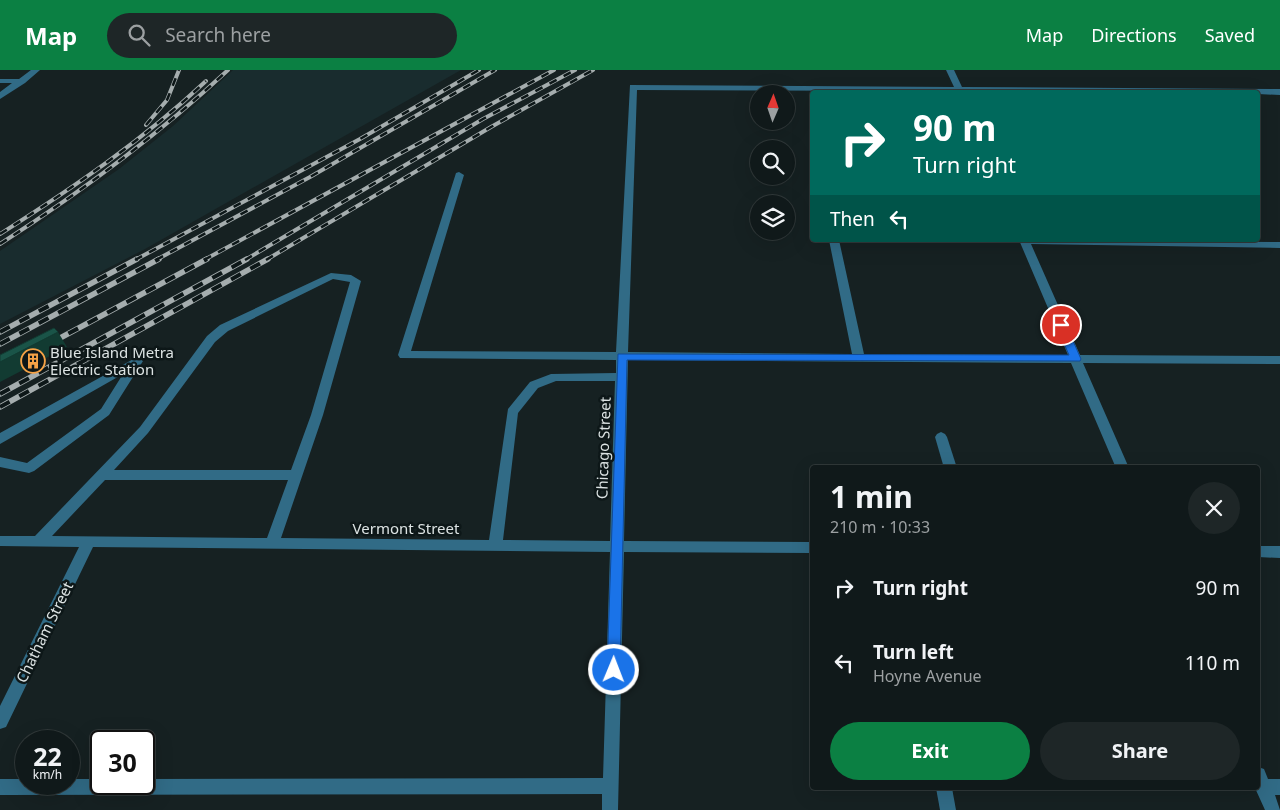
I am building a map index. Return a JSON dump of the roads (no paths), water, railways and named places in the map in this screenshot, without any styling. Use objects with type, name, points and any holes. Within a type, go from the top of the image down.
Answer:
[{"type":"street","points":[[0,96],[36,70]]},
{"type":"street","points":[[950,70],[959,90]]},
{"type":"street","points":[[0,81],[22,81]]},
{"type":"street","name":"Chicago Street","points":[[610,810],[621,377],[633,87],[810,91]]},
{"type":"street","points":[[1260,92],[1280,92]]},
{"type":"street","points":[[459,174],[404,356],[1280,360]]},
{"type":"street","points":[[834,242],[859,358]]},
{"type":"street","points":[[1024,242],[1122,465]]},
{"type":"street","points":[[1260,242],[1279,246]]},
{"type":"street","points":[[39,541],[144,430],[211,338],[224,328],[330,276],[347,277],[356,281],[317,416],[272,543]]},
{"type":"street","points":[[0,439],[137,361],[105,412],[29,468],[0,462]]},
{"type":"street","points":[[495,545],[512,412],[534,385],[555,377],[621,377]]},
{"type":"street","points":[[942,436],[950,465]]},
{"type":"street","points":[[101,475],[296,475]]},
{"type":"street","name":"Vermont Street","points":[[0,541],[810,548]]},
{"type":"street","name":"Chatham Street","points":[[0,722],[89,541]]},
{"type":"street","points":[[1260,552],[1280,552]]},
{"type":"street","points":[[1260,781],[1280,787]]},
{"type":"street","points":[[1260,781],[1273,810]]},
{"type":"street","points":[[0,787],[610,786]]},
{"type":"street","points":[[944,790],[948,810]]},
{"type":"railway","points":[[146,125],[167,100],[179,70]]},
{"type":"railway","points":[[0,244],[118,162],[174,118],[228,70]]},
{"type":"railway","points":[[135,260],[360,139],[479,70]]},
{"type":"railway","points":[[156,260],[310,177],[495,70]]},
{"type":"railway","points":[[204,260],[554,70]]},
{"type":"railway","points":[[245,260],[483,119],[575,70]]},
{"type":"railway","points":[[266,260],[491,127],[593,70]]},
{"type":"railway","points":[[0,234],[107,162],[158,123],[206,81]]},
{"type":"railway","points":[[0,332],[137,259]]},
{"type":"railway","points":[[0,344],[159,259]]},
{"type":"railway","points":[[49,344],[207,259]]},
{"type":"railway","points":[[0,394],[247,259]]},
{"type":"railway","points":[[0,407],[268,259]]},
{"type":"place","name":"Blue Island Metra Electric Station","points":[[33,361]]}]
